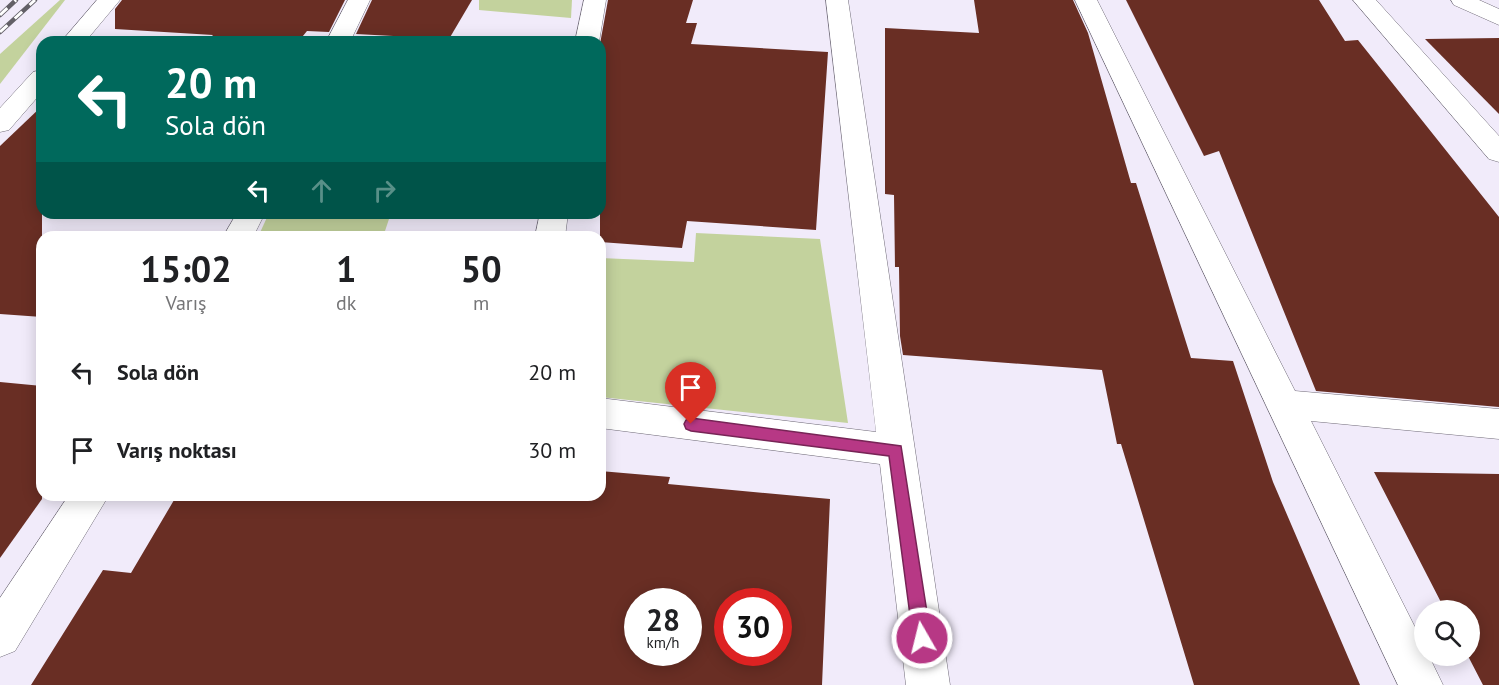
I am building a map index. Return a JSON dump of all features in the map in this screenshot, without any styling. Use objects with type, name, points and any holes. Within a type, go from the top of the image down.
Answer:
[{"type":"street","points":[[78,36],[109,0]]},
{"type":"street","points":[[341,36],[359,0]]},
{"type":"street","points":[[588,36],[595,0]]},
{"type":"street","points":[[837,0],[928,685]]},
{"type":"street","points":[[1086,0],[1421,685]]},
{"type":"street","points":[[1364,0],[1499,153]]},
{"type":"street","points":[[1462,0],[1499,18]]},
{"type":"street","points":[[0,124],[36,84]]},
{"type":"street","points":[[1284,404],[1499,423]]},
{"type":"street","points":[[606,414],[896,450]]},
{"type":"street","points":[[0,636],[86,501]]},
{"type":"green space","points":[[60,0],[65,0],[0,84],[0,54]]},
{"type":"green space","points":[[479,0],[572,0],[571,18],[479,10]]},
{"type":"green space","points":[[266,219],[389,219],[385,231],[261,231]]},
{"type":"green space","points":[[696,233],[820,239],[848,423],[606,398],[606,258],[694,262]]},
{"type":"building","points":[[122,0],[345,0],[329,32],[307,31],[303,36],[212,36],[115,29],[115,9]]},
{"type":"building","points":[[372,0],[472,0],[451,36],[356,34]]},
{"type":"building","points":[[608,0],[693,0],[686,23],[697,23],[691,44],[828,52],[816,230],[687,221],[682,248],[606,242],[606,231],[600,231],[600,219],[606,219],[606,36],[601,36]]},
{"type":"building","points":[[974,0],[1073,0],[1088,33],[1131,183],[1136,183],[1191,358],[1233,361],[1273,482],[1360,685],[1194,685],[1121,444],[1117,444],[1102,370],[903,355],[900,336],[899,267],[895,267],[894,195],[885,194],[885,28],[979,33]]},
{"type":"building","points":[[1126,0],[1319,0],[1345,41],[1358,40],[1499,217],[1499,407],[1316,391],[1219,151],[1204,156]]},
{"type":"building","points":[[1499,38],[1499,114],[1425,39]]},
{"type":"building","points":[[36,112],[36,219],[42,219],[42,231],[36,231],[36,317],[0,314],[0,146]]},
{"type":"building","points":[[0,382],[36,385],[36,501],[41,501],[0,558]]},
{"type":"building","points":[[606,472],[670,477],[668,484],[830,499],[822,685],[31,685],[103,570],[131,573],[173,501],[606,501]]},
{"type":"building","points":[[1374,472],[1499,474],[1499,685],[1483,685],[1473,666],[1480,666],[1480,600],[1440,600]]},
{"type":"railway","points":[[0,15],[16,0]]},
{"type":"railway","points":[[0,32],[35,0]]},
{"type":"route","points":[[691,424],[896,450],[922,638]]}]
